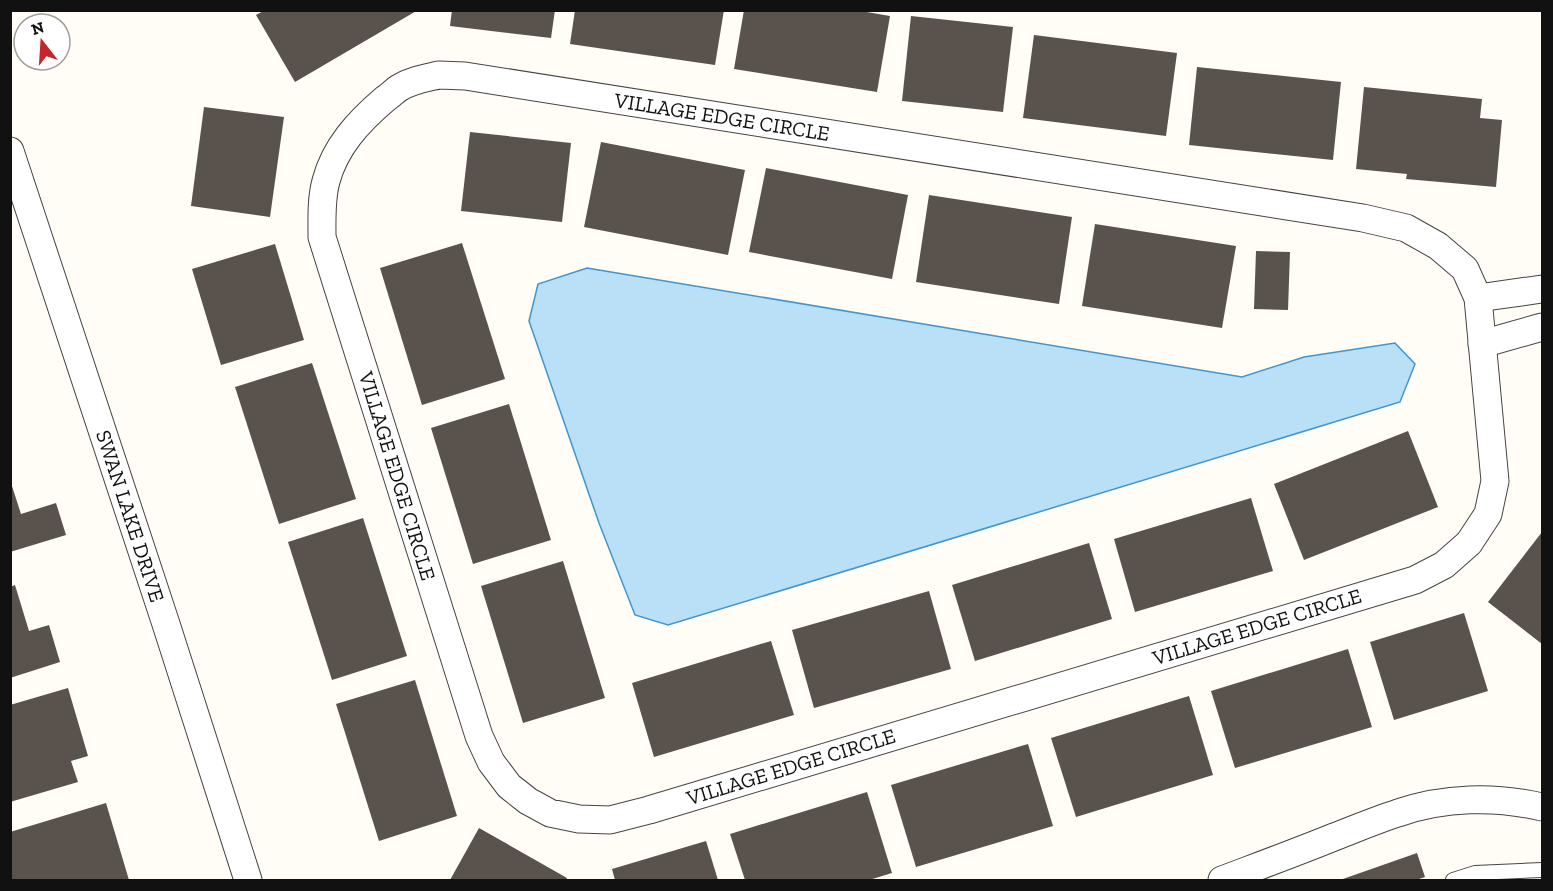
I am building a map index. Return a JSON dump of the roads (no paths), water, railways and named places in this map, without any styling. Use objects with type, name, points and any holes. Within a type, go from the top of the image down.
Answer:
[{"type":"street","name":"VILLAGE EDGE CIRCLE","points":[[439,75],[465,76],[1363,218],[1406,228],[1438,246],[1465,269],[1478,298],[1495,481],[1488,514],[1469,543],[1444,565],[1415,580],[649,810],[610,820],[579,819],[550,813],[528,801],[509,786],[492,762],[479,736],[322,237],[322,207],[326,182],[337,154],[354,129],[378,105],[399,88],[419,79],[439,75]]},
{"type":"street","name":"SWAN LAKE DRIVE","points":[[10,151],[248,880]]},
{"type":"street","points":[[1478,298],[1542,289]]},
{"type":"street","points":[[1482,344],[1542,327]]},
{"type":"street","points":[[1222,880],[1398,812],[1430,804],[1492,799],[1542,807]]},
{"type":"lane","points":[[1453,880],[1475,873],[1542,870]]},
{"type":"water","points":[[587,268],[1242,377],[1304,357],[1395,343],[1415,364],[1400,402],[668,625],[635,615],[599,523],[529,321],[538,284]]}]
